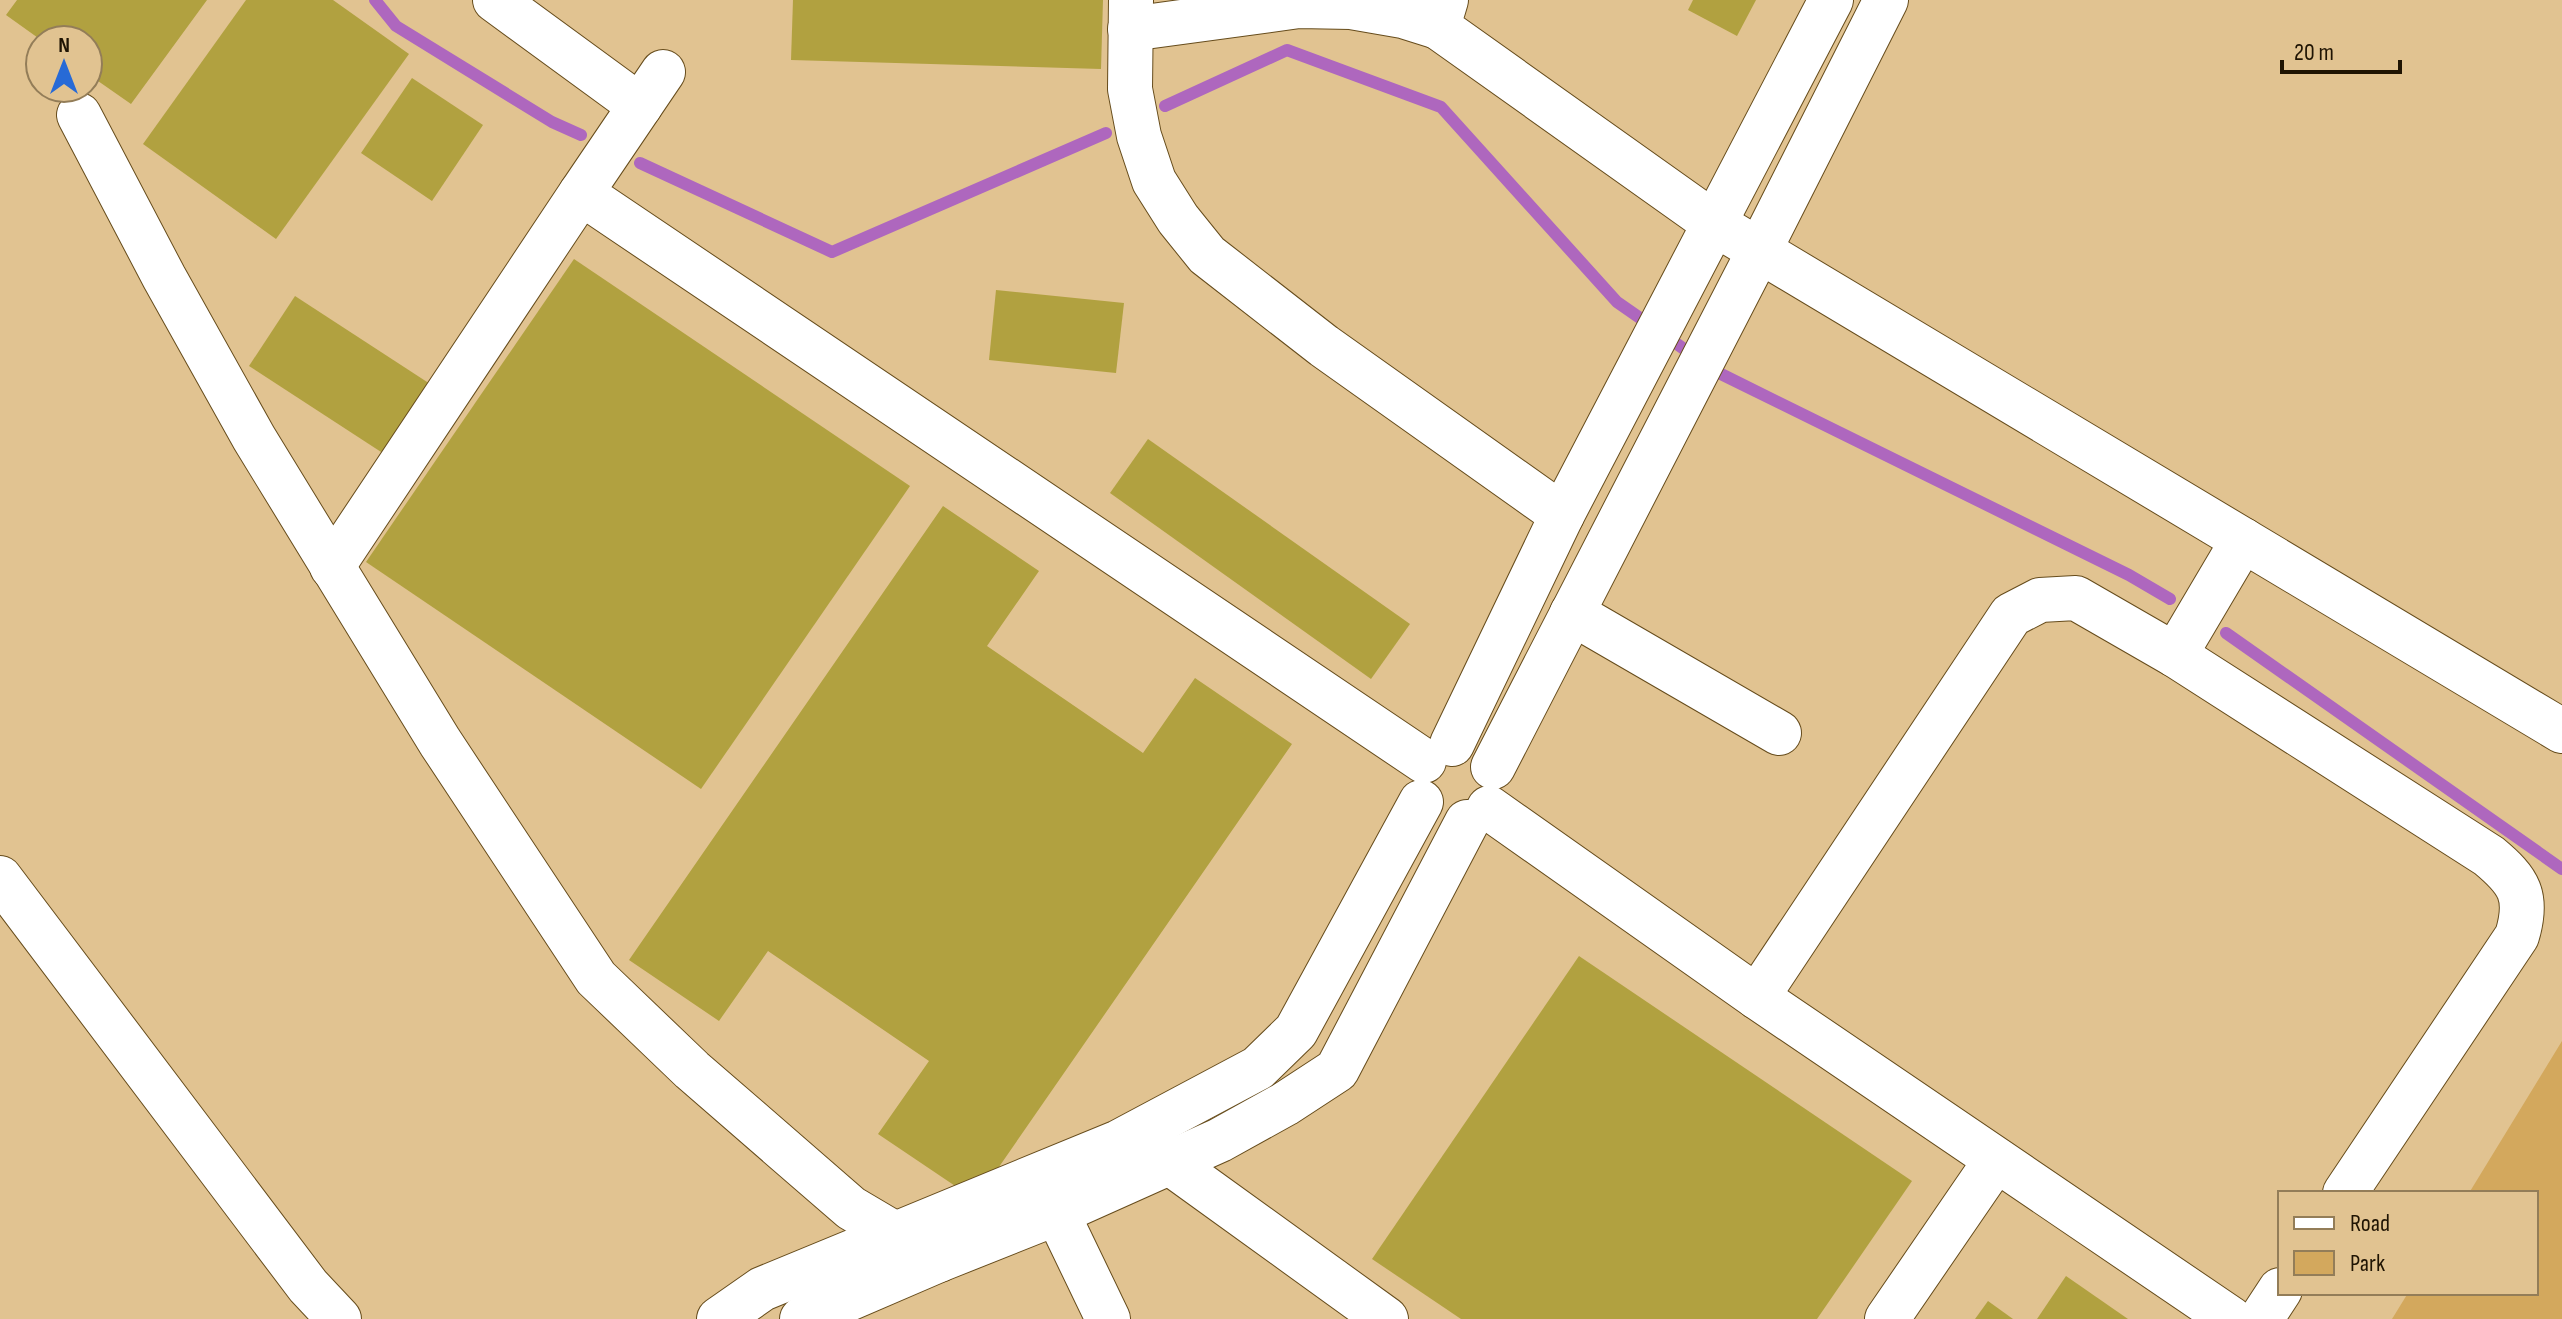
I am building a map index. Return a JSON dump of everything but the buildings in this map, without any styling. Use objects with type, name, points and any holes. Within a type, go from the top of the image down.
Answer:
[{"type":"street","points":[[332,567],[651,89],[495,0]]},
{"type":"street","points":[[719,1319],[762,1289],[1119,1142],[1258,1068],[1296,1031],[1831,0]]},
{"type":"street","points":[[802,1319],[1170,1163],[1233,1133],[1337,1070],[1483,799],[1572,613],[1886,0]]},
{"type":"street","points":[[1562,515],[1324,346],[1207,255],[1178,219],[1154,181],[1139,136],[1130,89],[1130,14],[1299,6],[1351,7],[1403,16],[1442,14],[1715,224],[2562,731]]},
{"type":"street","points":[[79,115],[164,277],[254,438],[440,742],[596,978],[692,1070],[851,1208],[939,1260]]},
{"type":"street","points":[[581,193],[1432,769]]},
{"type":"street","points":[[2175,655],[2243,540]]},
{"type":"street","points":[[1757,997],[2011,615],[2040,600],[2076,598],[2175,655],[2489,856],[2511,874],[2520,892],[2522,920],[2517,936],[2346,1191]]},
{"type":"street","points":[[1572,613],[1779,733]]},
{"type":"street","points":[[1468,746],[1483,754],[1483,799],[1454,824],[1441,821],[1430,813],[1432,769],[1468,746]]},
{"type":"street","points":[[1483,799],[1757,997],[2231,1319]]},
{"type":"street","points":[[0,878],[308,1286],[339,1319]]},
{"type":"street","points":[[1887,1319],[1996,1160]]},
{"type":"street","points":[[1170,1163],[1386,1319]]},
{"type":"street","points":[[1057,1213],[1108,1319]]},
{"type":"street","points":[[2261,1319],[2278,1293]]},
{"type":"green space","points":[[2562,1041],[2562,1319],[2392,1319],[2407,1295],[2538,1295],[2538,1191],[2470,1191]]},
{"type":"waterway","points":[[375,0],[396,26],[552,122],[581,135]]},
{"type":"waterway","points":[[1165,106],[1287,50],[1441,107],[1617,302],[1640,318]]},
{"type":"waterway","points":[[640,163],[832,252],[1106,133]]},
{"type":"waterway","points":[[1677,344],[1684,349]]},
{"type":"waterway","points":[[1721,374],[2129,575],[2170,599]]},
{"type":"waterway","points":[[2226,633],[2562,869]]}]
